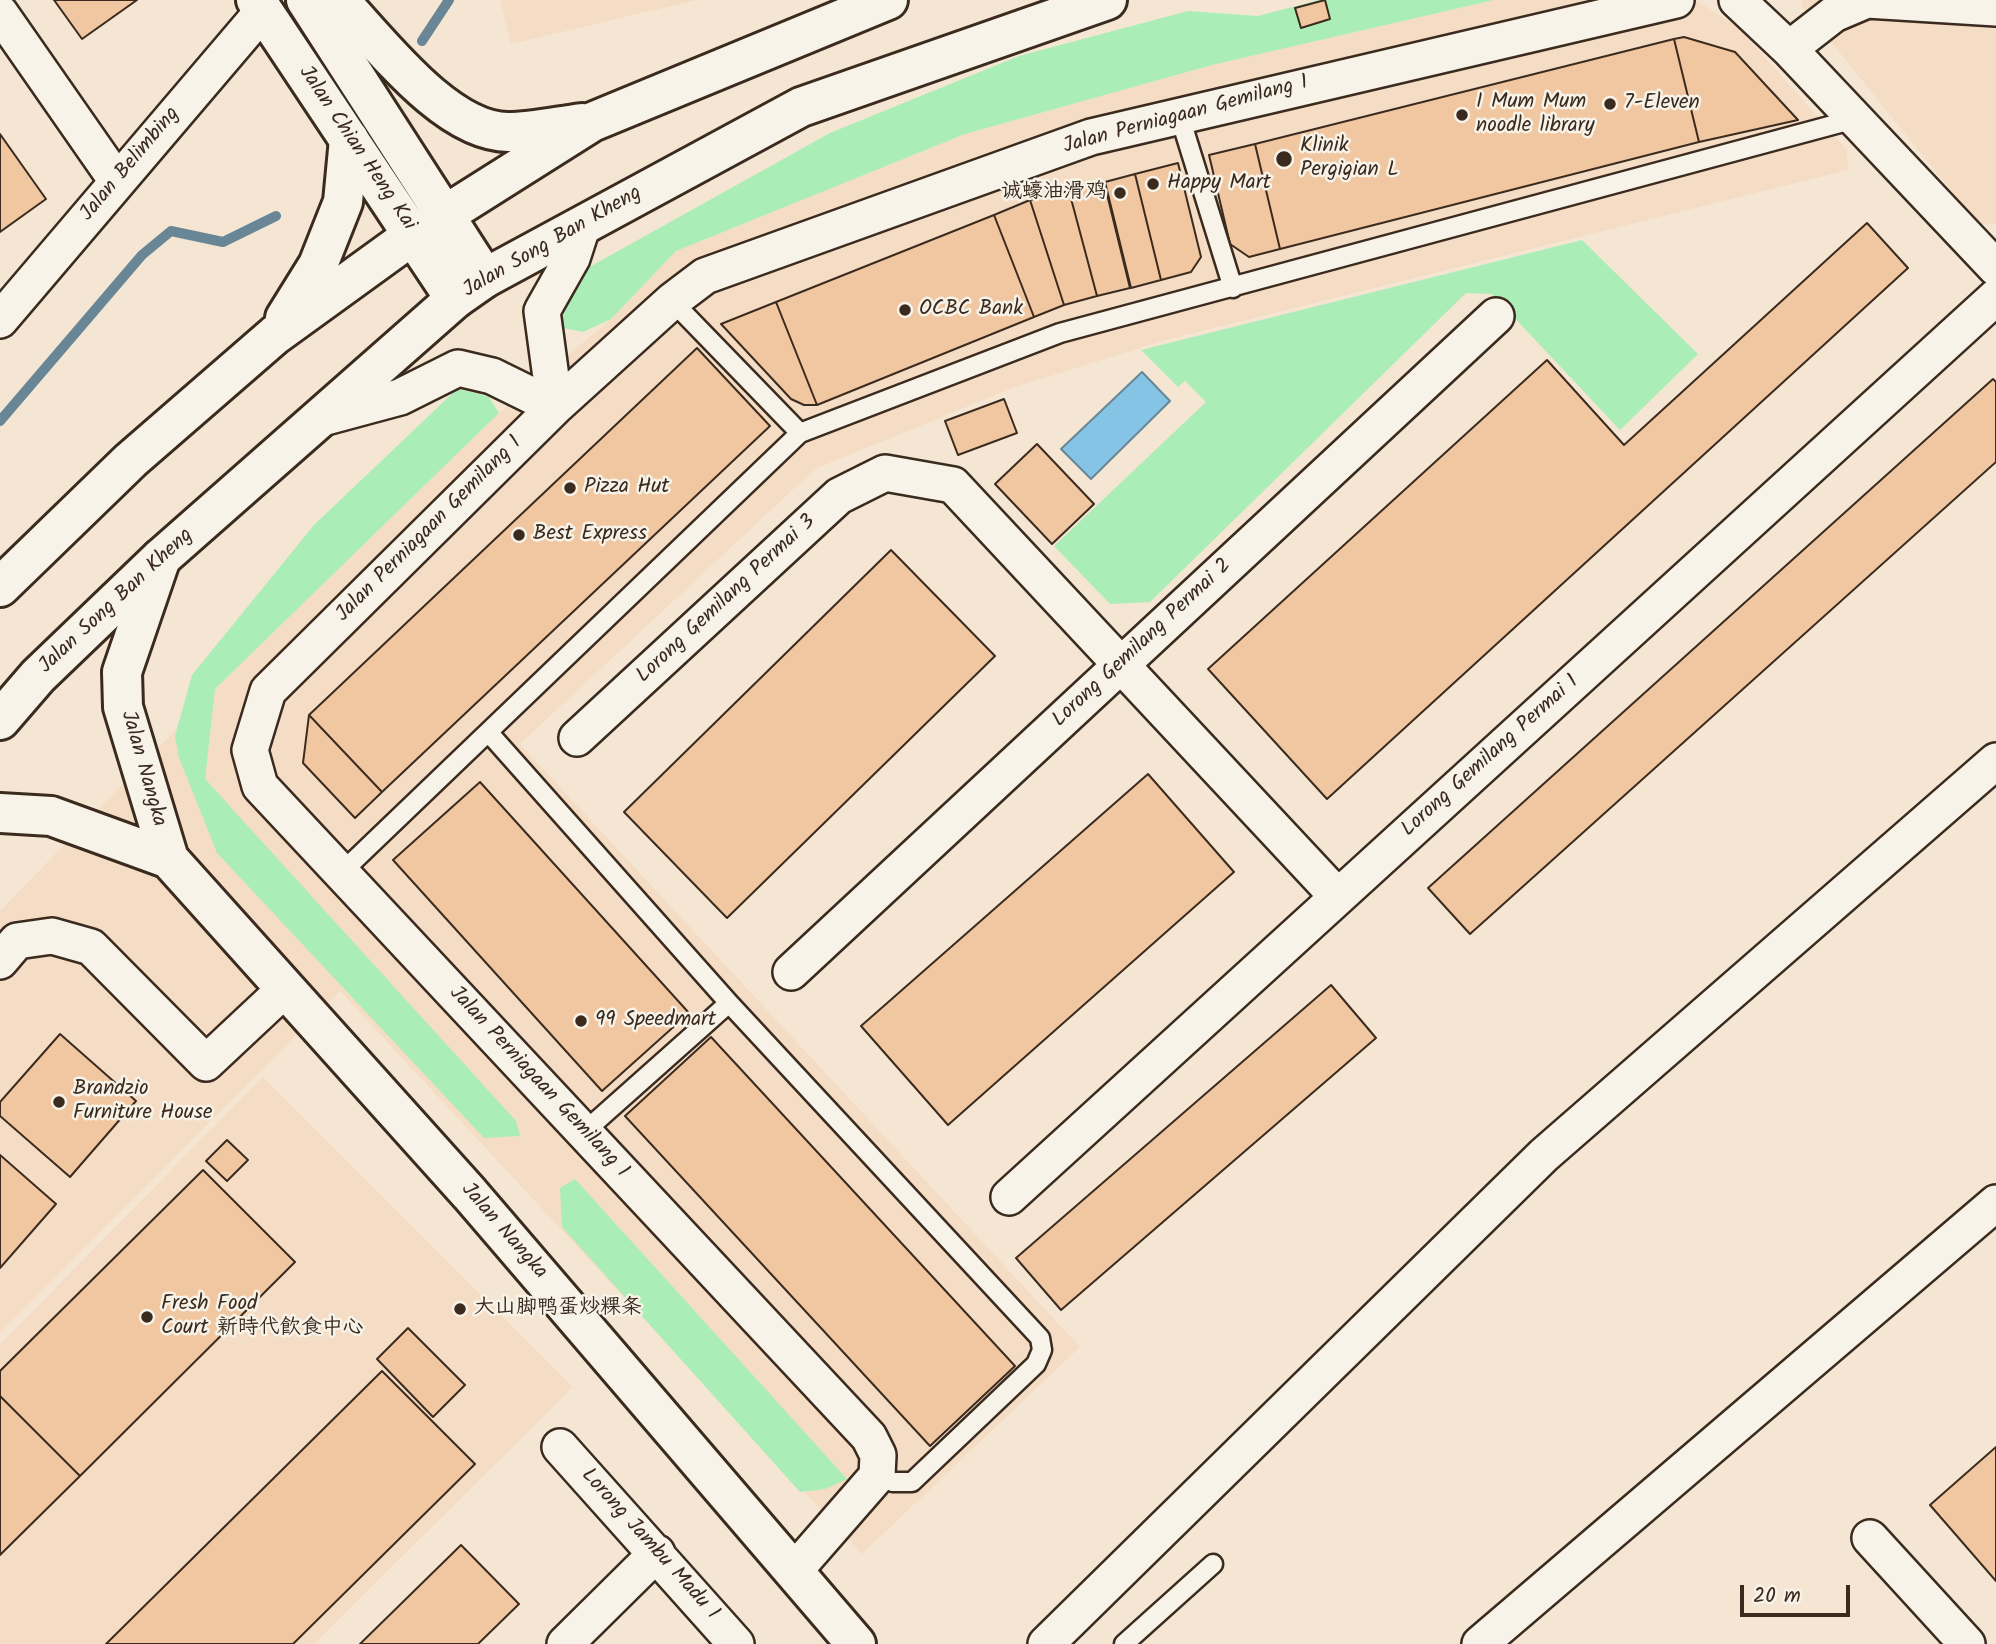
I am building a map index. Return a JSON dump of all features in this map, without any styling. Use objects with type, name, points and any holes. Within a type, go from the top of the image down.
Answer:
[{"type":"main road","name":"Jalan Chian Heng Kai","points":[[306,0],[445,214],[470,289]]},
{"type":"main road","points":[[339,0],[437,103],[471,124],[506,132],[592,122]]},
{"type":"main road","points":[[0,587],[131,460],[275,335],[413,235],[592,122],[888,0]]},
{"type":"main road","name":"Jalan Song Ban Kheng","points":[[0,720],[38,676],[161,558],[470,289],[583,224],[800,107],[1107,0]]},
{"type":"main road","name":"Jalan Chian Heng Kai","points":[[260,5],[413,235],[470,289]]},
{"type":"main road","points":[[275,335],[318,265],[343,202],[349,139]]},
{"type":"main road","name":"Jalan Nangka","points":[[161,558],[122,672],[122,707],[169,859],[470,1194],[856,1644]]},
{"type":"main road","name":"Jalan Nangka","points":[[0,813],[19,812],[51,816],[169,859]]},
{"type":"street","name":"Jalan Perniagaan Gemilang 1","points":[[877,1476],[878,1455],[869,1437],[260,786],[250,750],[268,691],[555,407],[672,301],[705,276],[1091,137],[1179,114],[1676,0]]},
{"type":"street","points":[[1737,0],[1789,49],[1996,268]]},
{"type":"street","points":[[1789,49],[1834,14],[1867,0],[1996,8]]},
{"type":"street","name":"Jalan Belimbing","points":[[0,320],[260,5]]},
{"type":"street","points":[[0,13],[117,181]]},
{"type":"street","points":[[555,407],[542,311],[572,258],[583,224]]},
{"type":"street","name":"Lorong Gemilang Permai 1","points":[[1009,1197],[1985,308]]},
{"type":"street","name":"Lorong Gemilang Permai 2","points":[[791,972],[1496,316]]},
{"type":"street","points":[[322,418],[400,397],[458,368],[492,376],[555,407]]},
{"type":"street","name":"Lorong Gemilang Permai 3","points":[[577,738],[839,496],[885,473],[953,485],[1122,665]]},
{"type":"street","points":[[1122,665],[1338,897]]},
{"type":"street","points":[[1046,1644],[1544,1155],[1996,761]]},
{"type":"street","points":[[0,961],[17,941],[52,936],[90,947],[206,1063],[285,989]]},
{"type":"street","points":[[1480,1644],[1996,1203]]},
{"type":"street","name":"Lorong Jambu Madu 1","points":[[560,1447],[737,1644]]},
{"type":"street","points":[[794,1570],[877,1476]]},
{"type":"street","points":[[1870,1538],[1967,1644]]},
{"type":"street","points":[[565,1644],[657,1553]]},
{"type":"lane","points":[[1179,114],[1233,288]]},
{"type":"lane","points":[[341,873],[800,433],[1060,333],[1855,118]]},
{"type":"lane","points":[[672,301],[800,433]]},
{"type":"lane","points":[[489,733],[729,1003],[1040,1338],[1042,1350],[1037,1364],[912,1482],[893,1482],[877,1476]]},
{"type":"lane","points":[[584,1132],[729,1003]]},
{"type":"lane","points":[[1124,1644],[1213,1563]]},
{"type":"shaded area","points":[[500,0],[697,0],[511,44]]},
{"type":"shaded area","points":[[1494,0],[1695,0],[1739,28],[1847,150],[1848,170],[1166,340],[1015,387],[815,469],[520,744],[1080,1347],[862,1554],[340,991],[0,1333],[0,911],[215,689],[499,413],[611,319],[676,251],[965,134],[1212,65]]},
{"type":"shaded area","points":[[1802,0],[1996,0],[1996,224],[1979,225],[1802,6]]},
{"type":"shaded area","points":[[263,1077],[573,1387],[314,1644],[0,1644],[0,1344]]},
{"type":"green space","points":[[1319,0],[1494,0],[1212,65],[965,134],[676,251],[611,319],[583,332],[563,328],[558,317],[584,270],[830,133],[1019,56],[1188,11],[1258,16]]},
{"type":"green space","points":[[1582,240],[1698,354],[1620,430],[1492,294],[1466,293],[1150,602],[1110,604],[1054,546],[1206,402],[1185,381],[1178,387],[1141,350]]},
{"type":"green space","points":[[457,389],[488,396],[499,413],[215,689],[205,779],[516,1121],[520,1136],[484,1138],[217,853],[179,758],[175,736],[192,675],[314,525]]},
{"type":"green space","points":[[575,1179],[847,1479],[825,1489],[800,1492],[562,1227],[560,1188]]},
{"type":"water","points":[[1142,372],[1170,401],[1091,479],[1061,449]]},
{"type":"building","points":[[54,0],[137,0],[82,39]]},
{"type":"building","points":[[1325,0],[1330,19],[1301,28],[1295,8]]},
{"type":"building","points":[[1684,37],[1735,52],[1798,120],[1699,142],[1674,39]]},
{"type":"building","points":[[1674,39],[1699,142],[1280,249],[1255,144]]},
{"type":"building","points":[[0,134],[46,199],[0,232]]},
{"type":"building","points":[[1255,144],[1280,249],[1249,257],[1230,244],[1209,155]]},
{"type":"building","points":[[1178,163],[1201,257],[1191,272],[1161,280],[1135,174]]},
{"type":"building","points":[[1135,174],[1161,280],[1131,288],[1105,182]]},
{"type":"building","points":[[1104,182],[1130,288],[1097,296],[1069,191]]},
{"type":"building","points":[[1069,191],[1097,296],[1064,305],[1030,200]]},
{"type":"building","points":[[1030,200],[1064,305],[1034,317],[994,215]]},
{"type":"building","name":"OCBC Bank","points":[[994,215],[1034,317],[817,405],[776,302]]},
{"type":"building","points":[[1867,223],[1908,268],[1327,799],[1208,669],[1547,360],[1624,445]]},
{"type":"building","points":[[776,302],[817,405],[804,405],[791,399],[721,324]]},
{"type":"building","points":[[697,348],[770,426],[382,792],[309,715]]},
{"type":"building","points":[[1993,379],[1996,382],[1996,462],[1470,934],[1428,888]]},
{"type":"building","points":[[1004,399],[1017,433],[958,455],[945,421]]},
{"type":"building","points":[[1037,444],[1094,504],[1052,544],[995,484]]},
{"type":"building","points":[[891,550],[995,656],[727,918],[624,812]]},
{"type":"building","points":[[309,715],[382,792],[355,818],[303,763]]},
{"type":"building","points":[[1148,774],[1234,872],[948,1125],[861,1026]]},
{"type":"building","points":[[480,782],[689,1013],[602,1091],[393,860]]},
{"type":"building","points":[[1331,985],[1376,1038],[1061,1310],[1016,1258]]},
{"type":"building","points":[[60,1034],[136,1101],[70,1177],[0,1116],[0,1102]]},
{"type":"building","points":[[711,1037],[1015,1366],[930,1446],[625,1116]]},
{"type":"building","points":[[227,1140],[248,1160],[227,1181],[206,1161]]},
{"type":"building","points":[[0,1155],[56,1204],[0,1268]]},
{"type":"building","name":"Fresh Food Court 新時代飲食中心","points":[[203,1170],[295,1262],[80,1476],[0,1396],[0,1371]]},
{"type":"building","points":[[408,1328],[465,1385],[433,1417],[377,1359]]},
{"type":"building","points":[[382,1371],[475,1464],[293,1644],[106,1644]]},
{"type":"building","points":[[0,1396],[80,1476],[0,1555]]},
{"type":"building","points":[[1996,1447],[1996,1581],[1930,1505]]},
{"type":"building","points":[[461,1545],[519,1604],[478,1644],[360,1644]]},
{"type":"waterway","points":[[422,41],[449,0]]},
{"type":"waterway","points":[[0,421],[142,255],[171,231],[223,242],[276,216]]},
{"type":"place","name":"7-Eleven","points":[[1610,104]]},
{"type":"place","name":"I Mum Mum noodle library","points":[[1462,115]]},
{"type":"place","name":"Klinik Pergigian L","points":[[1284,159]]},
{"type":"place","name":"Happy Mart","points":[[1153,184]]},
{"type":"place","name":"诚蠔油滑鸡","points":[[1120,193]]},
{"type":"place","name":"OCBC Bank","points":[[905,310]]},
{"type":"place","name":"Pizza Hut","points":[[570,488]]},
{"type":"place","name":"Best Express","points":[[519,535]]},
{"type":"place","name":"99 Speedmart","points":[[581,1021]]},
{"type":"place","name":"Brandzio Furniture House","points":[[59,1102]]},
{"type":"place","name":"大山脚鸭蛋炒粿条","points":[[460,1309]]},
{"type":"place","name":"Fresh Food Court 新時代飲食中心","points":[[147,1317]]}]
